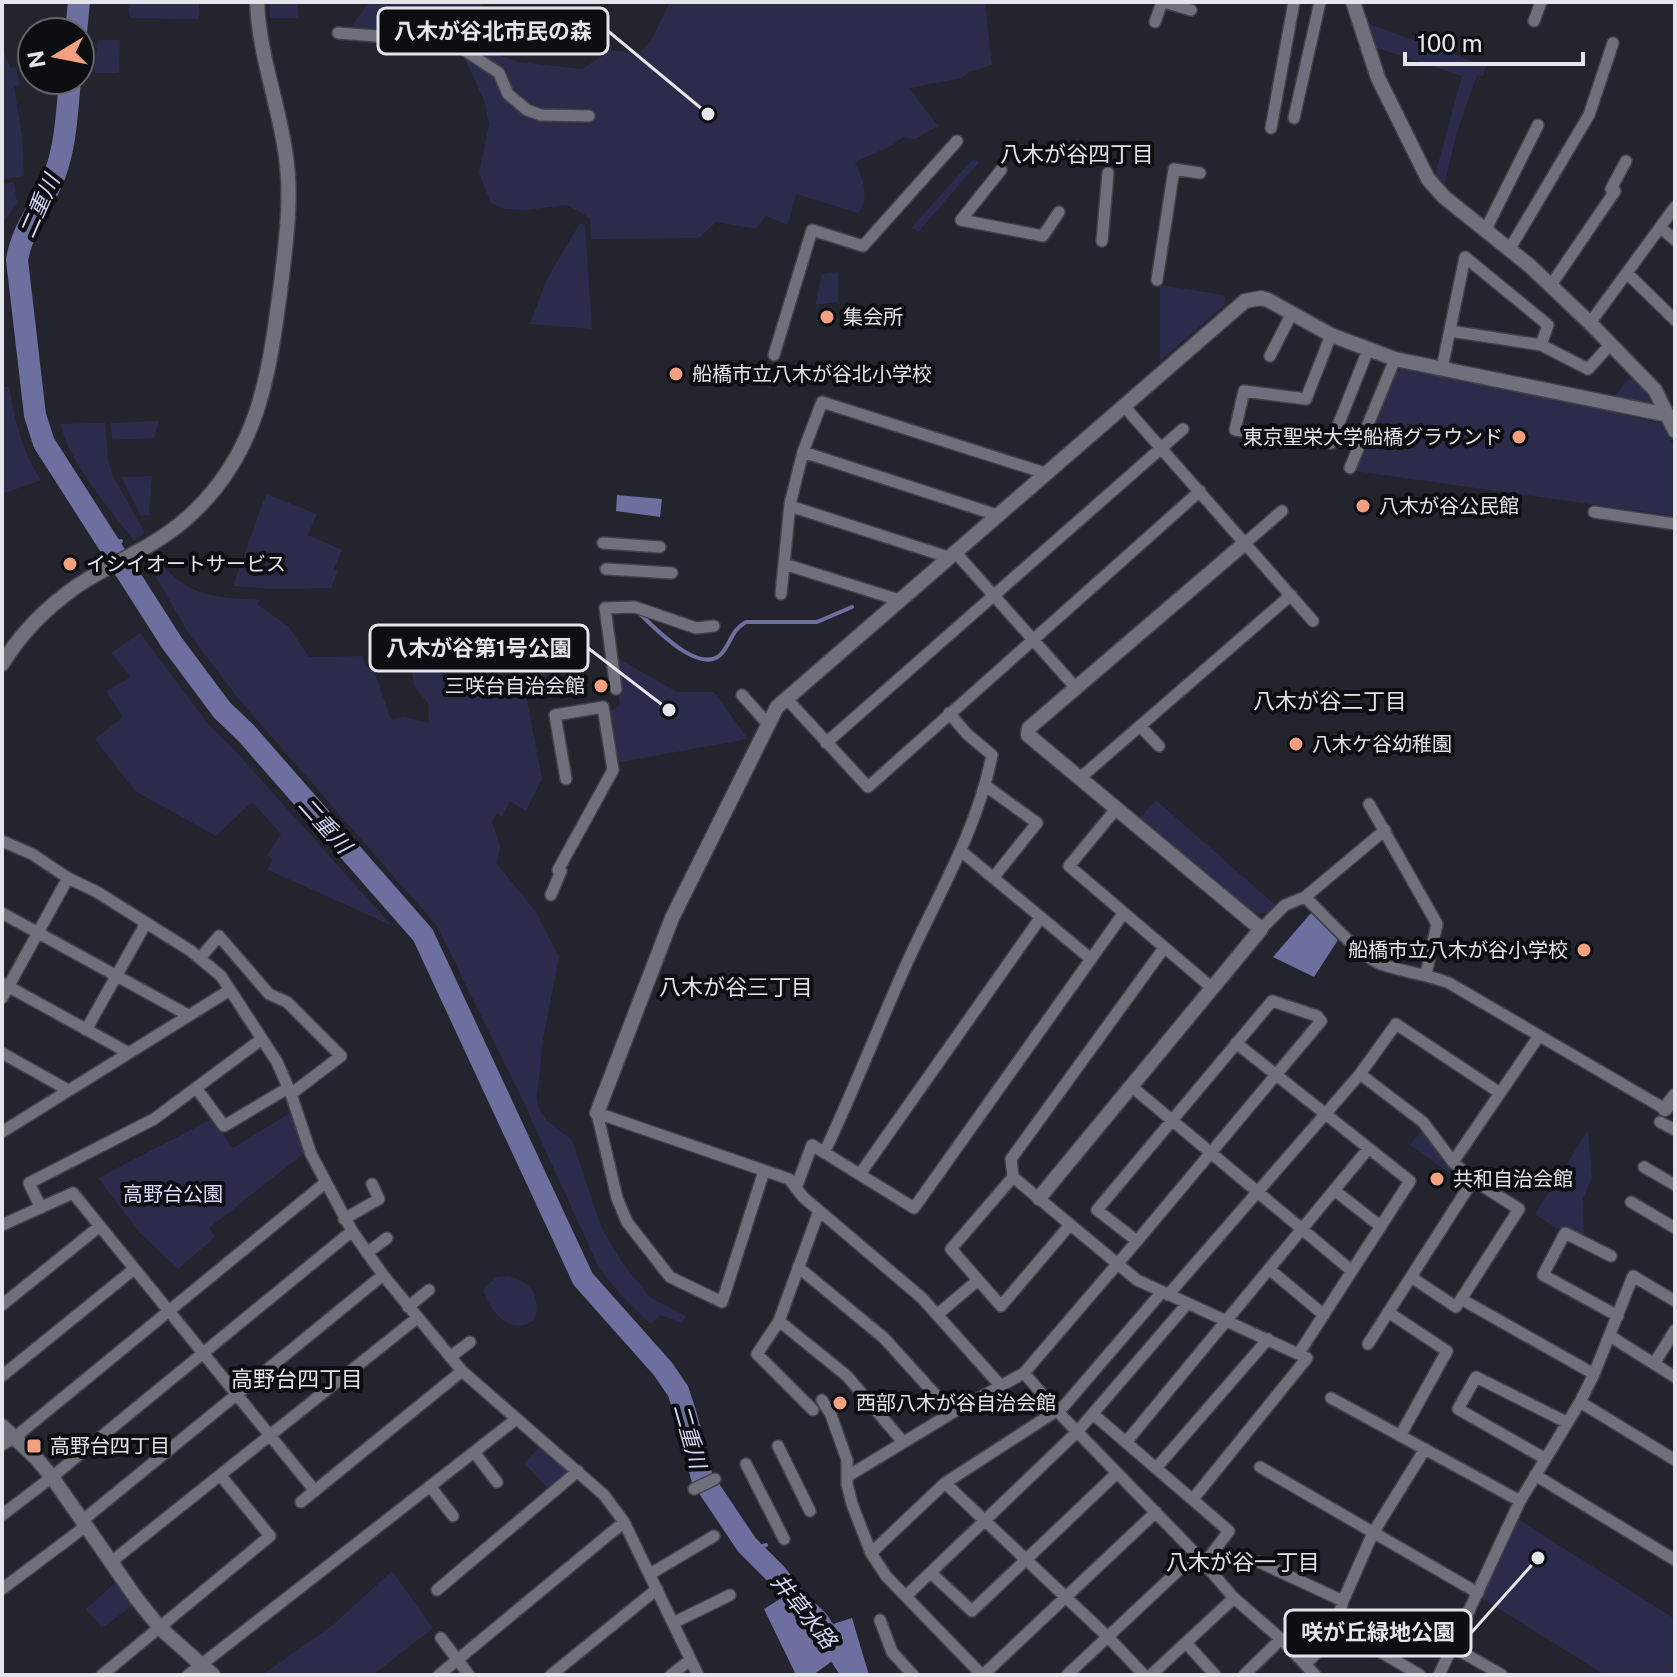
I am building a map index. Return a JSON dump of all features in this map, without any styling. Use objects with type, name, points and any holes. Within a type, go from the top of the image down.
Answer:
[{"type":"street","points":[[2,664],[14,646],[50,607],[106,569],[172,531],[194,512],[220,481],[257,414],[269,372],[283,265],[289,180],[278,108],[263,56],[257,2]]},
{"type":"street","points":[[1155,22],[1163,2],[1191,10]]},
{"type":"street","points":[[1271,128],[1294,2]]},
{"type":"street","points":[[1294,118],[1320,2]]},
{"type":"street","points":[[1353,2],[1378,78],[1420,165],[1444,197],[1551,285],[1590,323],[1655,390],[1671,412],[1675,431]]},
{"type":"street","points":[[1534,21],[1541,2]]},
{"type":"street","points":[[338,33],[452,42],[499,73],[508,94],[527,110],[541,115],[589,116]]},
{"type":"street","points":[[1509,250],[1589,115],[1613,43]]},
{"type":"street","points":[[1485,231],[1538,125]]},
{"type":"street","points":[[774,355],[812,230],[863,246],[957,141]]},
{"type":"street","points":[[1551,285],[1615,191],[1611,189],[1626,161]]},
{"type":"street","points":[[1157,280],[1174,169],[1200,173]]},
{"type":"street","points":[[1001,170],[961,220],[1043,236],[1059,212]]},
{"type":"street","points":[[1102,241],[1108,173]]},
{"type":"street","points":[[1590,323],[1675,207]]},
{"type":"street","points":[[1660,227],[1675,240]]},
{"type":"street","points":[[1442,368],[1465,257],[1548,325],[1541,345]]},
{"type":"street","points":[[1627,273],[1675,320]]},
{"type":"street","points":[[764,1171],[722,1302],[670,1277],[627,1222],[617,1198],[597,1113],[672,918],[777,707],[1245,301],[1261,298],[1331,335],[1395,359],[1671,412]]},
{"type":"street","points":[[1270,356],[1292,313]]},
{"type":"street","points":[[1450,331],[1541,345],[1588,369],[1610,345]]},
{"type":"street","points":[[1331,335],[1306,399],[1244,391],[1235,430],[1331,443],[1368,350]]},
{"type":"street","points":[[1350,468],[1395,359]]},
{"type":"street","points":[[781,594],[790,504],[803,452],[822,402],[1045,473]]},
{"type":"street","points":[[1123,405],[1313,621]]},
{"type":"street","points":[[826,743],[1183,429]]},
{"type":"street","points":[[803,452],[997,515]]},
{"type":"street","points":[[786,698],[868,787],[1200,491]]},
{"type":"street","points":[[790,504],[951,554],[994,596],[1076,688]]},
{"type":"street","points":[[1261,929],[1028,735],[1029,728],[1282,511]]},
{"type":"street","points":[[1594,512],[1675,524]]},
{"type":"street","points":[[603,543],[660,547]]},
{"type":"street","points":[[784,564],[899,600]]},
{"type":"street","points":[[606,569],[672,573]]},
{"type":"street","points":[[1080,778],[1291,595]]},
{"type":"street","points":[[616,689],[605,608],[635,607],[696,628],[714,626]]},
{"type":"street","points":[[742,695],[768,724]]},
{"type":"street","points":[[551,895],[559,871],[613,770],[603,707],[555,715],[566,779]]},
{"type":"street","points":[[825,1151],[906,965],[961,851],[986,786],[992,755],[967,734],[949,713]]},
{"type":"street","points":[[1140,726],[1159,746]]},
{"type":"street","points":[[986,786],[1037,823],[993,878]]},
{"type":"street","points":[[1369,804],[1437,924],[1426,974]]},
{"type":"street","points":[[1116,809],[1069,866],[1211,987]]},
{"type":"street","points":[[1039,1198],[1261,929],[1285,905],[1305,897],[1385,830]]},
{"type":"street","points":[[2,841],[32,854],[68,878],[97,892],[200,958],[221,976],[277,1062],[311,1154],[344,1219],[367,1253],[462,1371],[604,1495],[624,1522],[698,1675]]},
{"type":"street","points":[[961,851],[1091,959]]},
{"type":"street","points":[[68,878],[4,989],[127,1052]]},
{"type":"street","points":[[1305,897],[1380,964],[1426,974],[1449,983],[1663,1115],[1675,1130]]},
{"type":"street","points":[[2,913],[188,1015]]},
{"type":"street","points":[[796,1188],[812,1145],[914,1208],[1123,914]]},
{"type":"street","points":[[860,1174],[1041,917]]},
{"type":"street","points":[[86,1030],[146,923]]},
{"type":"street","points":[[197,1089],[224,1126],[290,1091],[341,1056],[287,1002],[269,994],[219,936],[200,958]]},
{"type":"street","points":[[1164,948],[1011,1159],[1013,1177],[1117,1266],[1165,1294],[1307,1358],[1193,1499]]},
{"type":"street","points":[[5,1126],[230,990]]},
{"type":"street","points":[[848,1476],[1024,1373],[1117,1266],[1276,1076],[1321,1021],[1317,1016],[1272,1001],[1097,1210],[1137,1241]]},
{"type":"street","points":[[871,1553],[945,1483],[1064,1406],[1360,1074],[1396,1024],[1500,1093]]},
{"type":"street","points":[[1453,1162],[1539,1036]]},
{"type":"street","points":[[41,1208],[29,1183],[154,1119],[262,1039]]},
{"type":"street","points":[[1236,1043],[1410,1181],[1299,1353]]},
{"type":"street","points":[[2,1053],[68,1090]]},
{"type":"street","points":[[1360,1074],[1423,1122],[1453,1162],[1473,1180],[1519,1209],[1456,1307],[1411,1277]]},
{"type":"street","points":[[1131,1086],[1352,1271]]},
{"type":"street","points":[[1663,1115],[1675,1096]]},
{"type":"street","points":[[597,1113],[789,1179],[819,1211],[938,1314],[1000,1385]]},
{"type":"street","points":[[1127,1441],[1368,1149]]},
{"type":"street","points":[[1644,1167],[1675,1185]]},
{"type":"street","points":[[1013,1177],[951,1249],[1001,1306],[1069,1226]]},
{"type":"street","points":[[1368,1344],[1473,1180]]},
{"type":"street","points":[[8,1442],[325,1183]]},
{"type":"street","points":[[344,1219],[379,1199],[372,1184]]},
{"type":"street","points":[[1334,1190],[1380,1226]]},
{"type":"street","points":[[2,1225],[73,1193],[315,1491]]},
{"type":"street","points":[[1631,1202],[1675,1228]]},
{"type":"street","points":[[813,1410],[757,1354],[779,1321],[819,1211]]},
{"type":"street","points":[[2,1305],[100,1226]]},
{"type":"street","points":[[2,1515],[352,1231]]},
{"type":"street","points":[[1611,1256],[1565,1233],[1543,1275],[1618,1316]]},
{"type":"street","points":[[367,1253],[387,1238]]},
{"type":"street","points":[[798,1267],[884,1338],[952,1413]]},
{"type":"street","points":[[2,1376],[134,1269]]},
{"type":"street","points":[[1269,1269],[1324,1315]]},
{"type":"street","points":[[2,1589],[383,1275]]},
{"type":"street","points":[[1439,1675],[1520,1501],[1594,1374],[1633,1276],[1675,1301]]},
{"type":"street","points":[[938,1314],[978,1280]]},
{"type":"street","points":[[408,1307],[429,1290]]},
{"type":"street","points":[[1461,1299],[1594,1374]]},
{"type":"street","points":[[906,1596],[1077,1432],[1187,1304]]},
{"type":"street","points":[[1388,1312],[1447,1351],[1400,1436]]},
{"type":"street","points":[[111,1562],[417,1318]]},
{"type":"street","points":[[779,1321],[847,1376],[903,1442]]},
{"type":"street","points":[[1654,1364],[1675,1330]]},
{"type":"street","points":[[1610,1336],[1675,1377]]},
{"type":"street","points":[[1157,1467],[1268,1339]]},
{"type":"street","points":[[450,1357],[470,1342]]},
{"type":"street","points":[[301,1502],[462,1371]]},
{"type":"street","points":[[1024,1373],[1234,1598],[1281,1639],[1315,1675]]},
{"type":"street","points":[[1544,1458],[1458,1409],[1476,1377],[1566,1422]]},
{"type":"street","points":[[1331,1398],[1520,1501]]},
{"type":"street","points":[[822,1400],[831,1415],[847,1460],[847,1484],[852,1504],[871,1553],[886,1576],[982,1675],[1156,1512]]},
{"type":"street","points":[[1580,1402],[1675,1460]]},
{"type":"street","points":[[1067,1675],[1229,1531],[1093,1414]]},
{"type":"street","points":[[188,1675],[515,1420]]},
{"type":"street","points":[[2,1426],[8,1442],[36,1458],[52,1477],[160,1628],[213,1675]]},
{"type":"street","points":[[778,1446],[810,1511]]},
{"type":"street","points":[[1306,1664],[1336,1626],[1343,1601],[1373,1533],[1425,1449]]},
{"type":"street","points":[[474,1452],[497,1482]]},
{"type":"street","points":[[746,1464],[784,1539]]},
{"type":"street","points":[[1260,1467],[1478,1593]]},
{"type":"street","points":[[437,1590],[578,1471]]},
{"type":"street","points":[[931,1573],[972,1611],[1117,1473]]},
{"type":"street","points":[[1535,1475],[1675,1560]]},
{"type":"street","points":[[102,1675],[270,1536],[221,1476]]},
{"type":"street","points":[[694,1489],[715,1479]]},
{"type":"street","points":[[945,1483],[1144,1675]]},
{"type":"street","points":[[430,1486],[453,1516]]},
{"type":"street","points":[[439,1675],[624,1522]]},
{"type":"street","points":[[650,1574],[714,1536]]},
{"type":"street","points":[[1259,1562],[1343,1601]]},
{"type":"street","points":[[551,1675],[657,1589]]},
{"type":"street","points":[[673,1623],[730,1595]]},
{"type":"street","points":[[1151,1675],[1234,1598]]},
{"type":"street","points":[[880,1620],[892,1652],[913,1675]]},
{"type":"street","points":[[1336,1626],[1420,1675]]},
{"type":"street","points":[[441,1638],[469,1675]]},
{"type":"street","points":[[1244,1675],[1281,1639]]},
{"type":"street","points":[[1186,1643],[1215,1675]]},
{"type":"street","points":[[1453,1647],[1502,1675]]},
{"type":"street","points":[[671,1675],[690,1660]]},
{"type":"green space","points":[[128,2],[199,2],[199,19],[130,18]]},
{"type":"green space","points":[[269,2],[298,2],[298,18],[270,18]]},
{"type":"green space","points":[[369,2],[482,2],[491,29],[488,51],[518,62],[582,69],[611,50],[639,53],[651,41],[670,2],[985,2],[992,65],[969,72],[962,78],[909,88],[938,126],[915,139],[903,137],[893,145],[855,162],[863,181],[864,195],[858,213],[796,194],[788,225],[766,216],[756,229],[716,222],[699,238],[591,239],[590,218],[567,205],[526,210],[505,209],[491,203],[479,172],[489,125],[485,103],[467,63],[461,33],[439,30],[432,36],[349,30]]},
{"type":"green space","points":[[1369,24],[1486,66],[1483,76],[1477,75],[1456,135],[1444,187],[1435,175],[1462,76],[1374,47]]},
{"type":"green space","points":[[98,40],[120,40],[119,73],[96,73]]},
{"type":"green space","points":[[2,47],[10,68],[16,67],[14,87],[22,135],[24,176],[2,179]]},
{"type":"green space","points":[[973,159],[979,162],[919,231],[911,228]]},
{"type":"green space","points":[[14,182],[17,204],[6,219],[2,219],[2,183]]},
{"type":"green space","points":[[580,223],[585,225],[592,329],[530,324],[547,279]]},
{"type":"green space","points":[[838,272],[838,302],[815,305],[822,274]]},
{"type":"green space","points":[[1160,285],[1224,295],[1226,304],[1160,361]]},
{"type":"green space","name":"東京聖栄大学船橋グラウンド","points":[[1402,369],[1532,393],[1663,424],[1675,449],[1675,516],[1355,471],[1394,373]]},
{"type":"green space","points":[[1631,376],[1653,398],[1648,405],[1614,397]]},
{"type":"green space","points":[[2,387],[9,387],[20,435],[41,480],[2,494]]},
{"type":"green space","points":[[159,421],[154,438],[112,440],[111,423]]},
{"type":"green space","points":[[105,423],[112,474],[145,533],[134,541],[81,469],[61,424]]},
{"type":"green space","points":[[152,476],[149,515],[141,516],[121,477]]},
{"type":"green space","points":[[266,494],[317,514],[308,535],[342,550],[334,569],[338,571],[331,588],[233,586]]},
{"type":"green space","points":[[156,557],[179,581],[202,593],[261,600],[257,604],[289,627],[309,657],[363,656],[365,666],[374,671],[391,719],[404,717],[429,723],[428,703],[414,686],[410,658],[372,660],[370,630],[411,630],[413,640],[426,651],[445,680],[460,687],[481,689],[504,678],[545,673],[544,679],[525,689],[542,779],[526,811],[510,801],[502,816],[497,813],[492,822],[500,846],[497,864],[536,912],[559,957],[543,1039],[537,1097],[539,1109],[547,1121],[572,1140],[602,1229],[623,1264],[651,1298],[686,1316],[682,1323],[661,1315],[650,1324],[599,1268],[523,1101],[437,926],[237,697],[187,631],[148,563]]},
{"type":"green space","points":[[140,633],[209,725],[391,925],[268,870],[272,859],[267,855],[281,834],[252,802],[216,836],[135,791],[95,739],[123,717],[106,691],[131,677],[111,653]]},
{"type":"green space","points":[[614,656],[677,692],[714,692],[748,739],[621,762],[617,760],[609,712],[620,705]]},
{"type":"green space","points":[[1156,800],[1275,905],[1269,913],[1255,914],[1138,820]]},
{"type":"green space","name":"高野台公園","points":[[293,1111],[305,1147],[303,1154],[209,1228],[215,1237],[178,1269],[140,1233],[98,1178],[212,1119],[233,1148]]},
{"type":"green space","points":[[1422,1130],[1453,1169],[1449,1173],[1410,1145]]},
{"type":"green space","points":[[1588,1130],[1592,1178],[1583,1199],[1584,1238],[1560,1231],[1535,1214]]},
{"type":"green space","points":[[509,1276],[528,1286],[535,1297],[535,1319],[526,1324],[518,1326],[503,1320],[491,1307],[483,1290],[496,1277]]},
{"type":"green space","points":[[540,1447],[567,1468],[567,1474],[549,1490],[524,1463]]},
{"type":"green space","points":[[1516,1518],[1675,1619],[1675,1675],[1605,1675],[1480,1597]]},
{"type":"green space","points":[[392,1571],[433,1628],[373,1675],[262,1675],[334,1624]]},
{"type":"green space","points":[[117,1581],[133,1605],[102,1628],[86,1609]]},
{"type":"shaded area","points":[[617,495],[662,499],[660,517],[616,511]]},
{"type":"shaded area","points":[[1311,913],[1338,940],[1314,977],[1273,957]]},
{"type":"shaded area","points":[[783,1597],[810,1625],[835,1659],[813,1675],[796,1675],[764,1609]]},
{"type":"shaded area","points":[[852,1618],[869,1675],[863,1675],[830,1625]]},
{"type":"waterway","name":"二重川","points":[[78,16],[79,2]]},
{"type":"waterway","name":"二重川","points":[[69,96],[59,163],[24,237],[17,260],[35,415],[44,443],[172,643],[222,710],[246,733],[423,935],[583,1279],[663,1369],[678,1391],[702,1478],[747,1545],[818,1621],[853,1675]]},
{"type":"waterway","points":[[111,548],[121,541]]},
{"type":"waterway","points":[[639,613],[679,648],[703,659],[714,659],[746,622],[817,622],[852,607]]},
{"type":"waterway","points":[[751,1549],[766,1545]]},
{"type":"place","name":"八木が谷北市民の森","points":[[708,114]]},
{"type":"place","name":"集会所","points":[[827,317]]},
{"type":"place","name":"船橋市立八木が谷北小学校","points":[[676,374]]},
{"type":"place","name":"東京聖栄大学船橋グラウンド","points":[[1519,437]]},
{"type":"place","name":"八木が谷公民館","points":[[1363,506]]},
{"type":"place","name":"イシイオートサービス","points":[[70,564]]},
{"type":"place","name":"三咲台自治会館","points":[[601,686]]},
{"type":"place","name":"八木が谷第1号公園","points":[[669,710]]},
{"type":"place","name":"八木ケ谷幼稚園","points":[[1296,744]]},
{"type":"place","name":"船橋市立八木が谷小学校","points":[[1584,950]]},
{"type":"place","name":"共和自治会館","points":[[1437,1179]]},
{"type":"place","name":"西部八木が谷自治会館","points":[[840,1403]]},
{"type":"place","name":"高野台四丁目","points":[[34,1446]]},
{"type":"place","name":"咲が丘緑地公園","points":[[1538,1558]]},
{"type":"district","name":"八木が谷四丁目","points":[[1077,154]]},
{"type":"district","name":"八木が谷二丁目","points":[[1330,701]]},
{"type":"district","name":"八木が谷三丁目","points":[[736,987]]},
{"type":"district","name":"高野台四丁目","points":[[297,1379]]},
{"type":"district","name":"八木が谷一丁目","points":[[1243,1562]]},
{"type":"water label","name":"井草水路","points":[[804,1611]]}]
